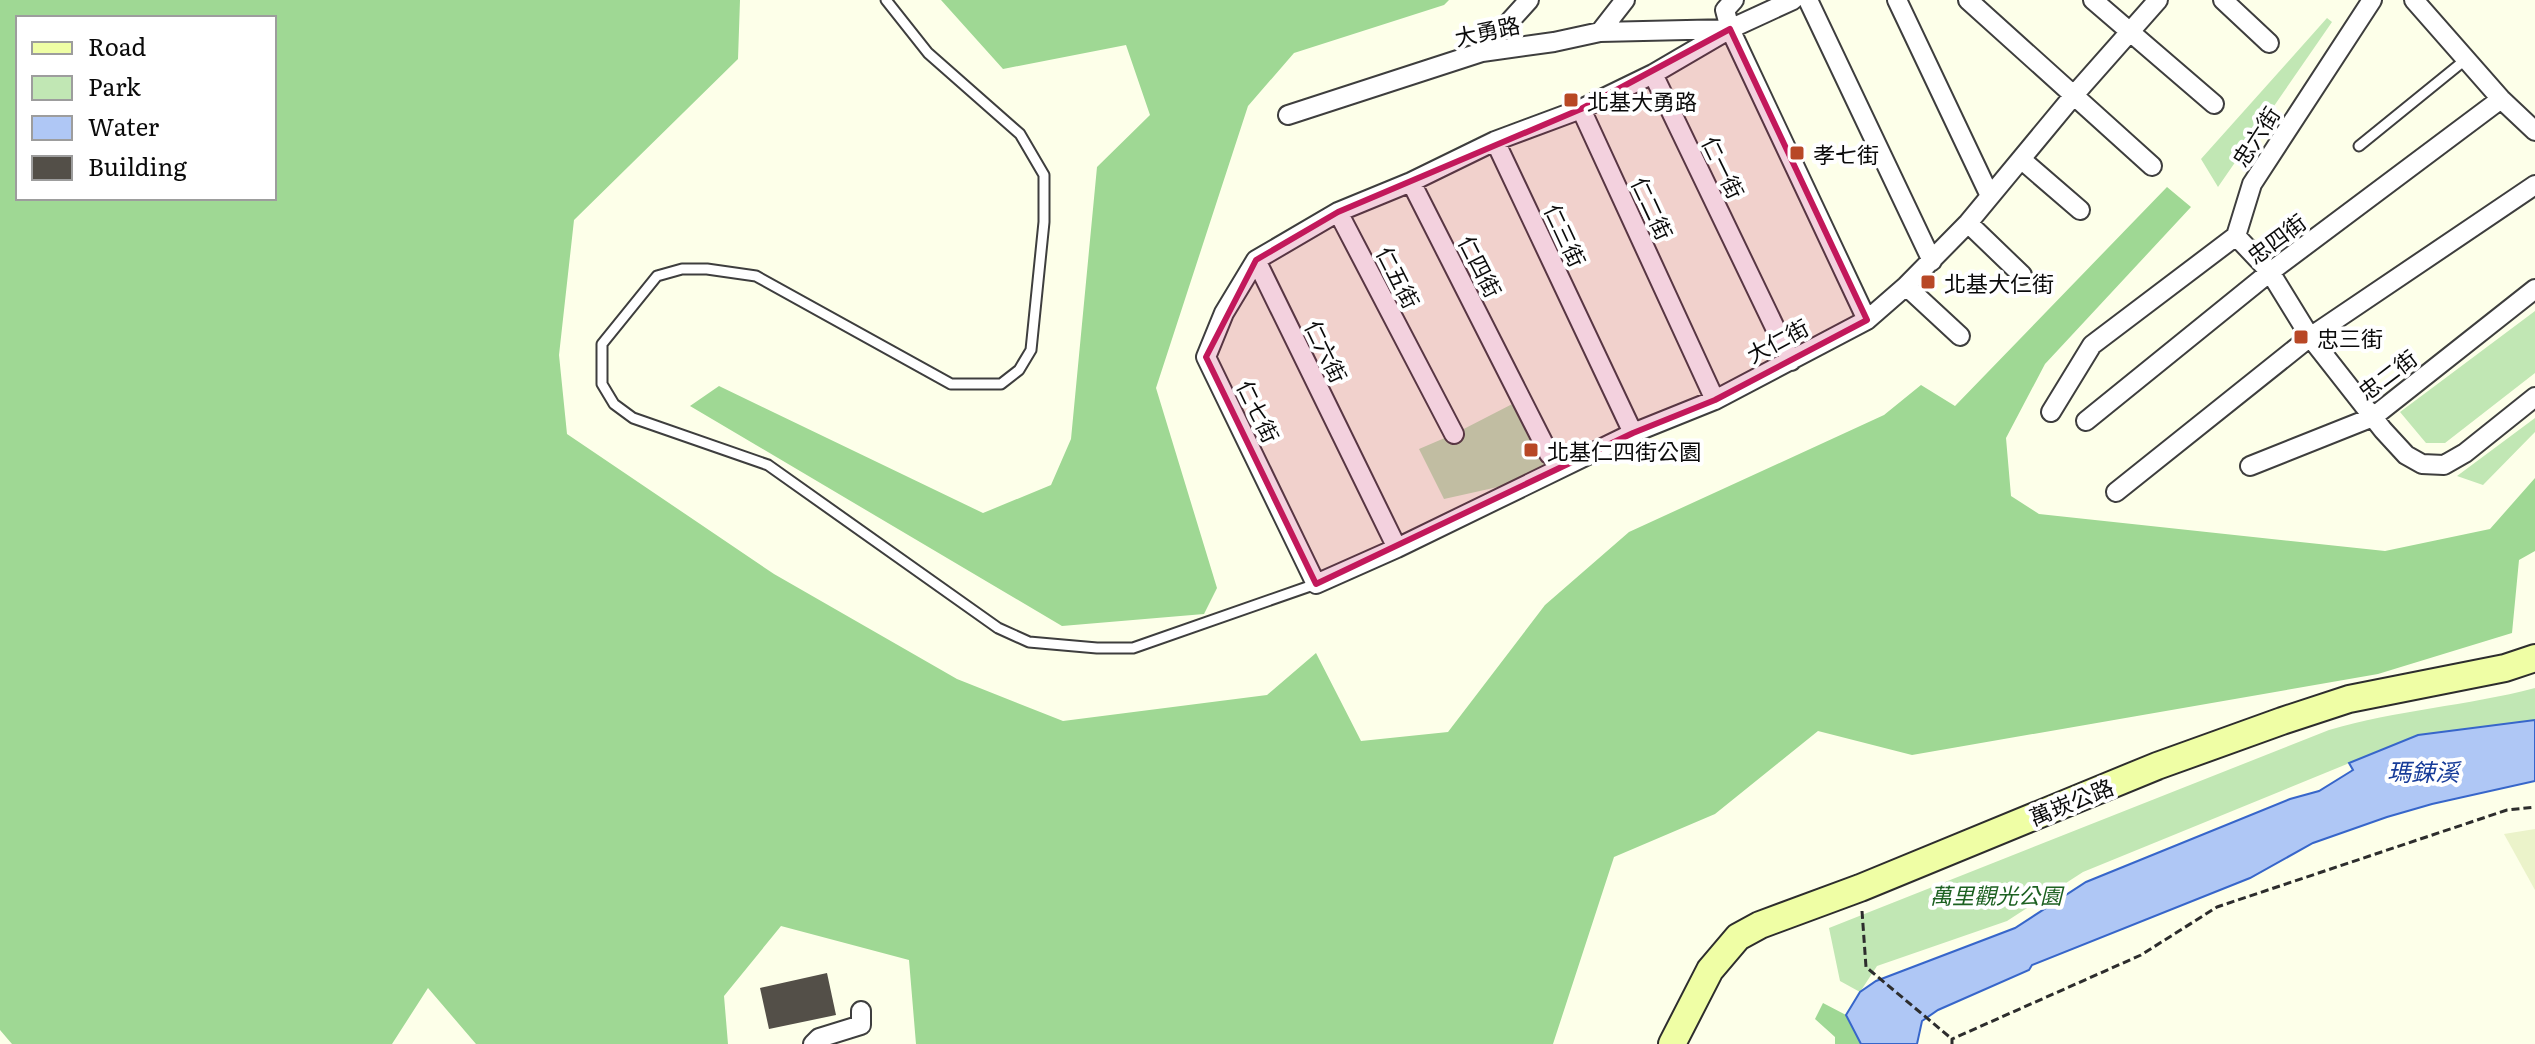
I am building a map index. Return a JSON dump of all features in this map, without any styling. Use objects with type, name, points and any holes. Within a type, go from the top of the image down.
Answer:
[{"type":"street","points":[[1482,52],[1529,0]]},
{"type":"street","points":[[1600,32],[1625,0]]},
{"type":"street","points":[[1734,0],[1725,10],[1730,29],[1867,320]]},
{"type":"street","name":"大勇路","points":[[1288,115],[1482,52],[1600,32],[1730,29],[1793,0]]},
{"type":"street","points":[[1808,0],[1932,261]]},
{"type":"street","points":[[1897,0],[1990,196]]},
{"type":"street","points":[[1968,0],[2152,166]]},
{"type":"street","points":[[2093,0],[2214,104]]},
{"type":"street","name":"大仁街","points":[[1316,584],[1633,433],[1715,400],[1867,320],[1906,286],[1968,223],[2158,0]]},
{"type":"street","points":[[2223,0],[2269,43]]},
{"type":"street","name":"忠六街","points":[[2236,236],[2252,184],[2372,0]]},
{"type":"street","points":[[2414,0],[2501,99],[2535,131]]},
{"type":"street","points":[[1256,260],[1338,212],[1411,182],[1495,141],[1581,109],[1653,74],[1730,29]]},
{"type":"street","name":"仁一街","points":[[1653,74],[1791,361]]},
{"type":"street","name":"忠四街","points":[[2086,421],[2270,272],[2501,99]]},
{"type":"street","name":"仁二街","points":[[1581,109],[1715,400]]},
{"type":"street","name":"仁三街","points":[[1495,141],[1633,433]]},
{"type":"street","points":[[2022,160],[2080,210]]},
{"type":"street","name":"仁四街","points":[[1411,182],[1549,454]]},
{"type":"street","points":[[2116,492],[2310,337],[2535,185]]},
{"type":"street","name":"仁五街","points":[[1338,212],[1454,434]]},
{"type":"street","points":[[1968,223],[2022,275]]},
{"type":"street","points":[[2051,412],[2092,345],[2236,236],[2270,272],[2310,337],[2373,417],[2406,455],[2422,464],[2444,465],[2465,453],[2535,397]]},
{"type":"street","name":"仁七街","points":[[1256,260],[1224,313],[1206,357],[1316,584]]},
{"type":"street","name":"仁六街","points":[[1256,260],[1397,548]]},
{"type":"street","points":[[1906,286],[1960,336]]},
{"type":"street","name":"忠二街","points":[[2250,466],[2373,417],[2535,289]]},
{"type":"street","name":"萬崁公路","points":[[1672,1044],[1710,970],[1738,937],[1760,925],[1860,888],[2157,766],[2282,721],[2349,699],[2505,668],[2535,658]]},
{"type":"street","points":[[813,1044],[819,1038],[861,1025],[861,1011]]},
{"type":"lane","points":[[886,0],[928,53],[1020,134],[1044,175],[1044,222],[1031,350],[1019,370],[1001,384],[951,384],[756,276],[682,269],[657,276],[602,344],[602,384],[614,404],[633,418],[768,465],[998,628],[1029,642],[1133,648],[1316,584]]},
{"type":"lane","points":[[2359,146],[2465,60]]},
{"type":"path","points":[[1860,888],[1866,967],[1952,1041],[2141,955],[2217,907],[2507,810],[2535,807]]},
{"type":"highlighted area","points":[[1730,29],[1867,320],[1715,400],[1633,433],[1316,584],[1206,357],[1256,260],[1338,212],[1581,109]]},
{"type":"green space","points":[[0,0],[740,0],[738,59],[574,220],[559,355],[567,434],[774,574],[957,679],[1063,721],[1267,695],[1316,653],[1361,741],[1448,732],[1545,605],[1629,532],[1884,415],[1921,385],[1955,406],[2167,187],[2191,207],[2045,364],[2006,438],[2011,496],[2039,514],[2385,551],[2490,529],[2535,478],[2535,551],[2519,560],[2512,633],[2378,674],[1912,755],[1818,731],[1715,814],[1614,857],[1553,1044],[916,1044],[909,960],[781,926],[724,996],[728,1044],[476,1044],[428,988],[392,1044],[12,1044],[0,1030]]},
{"type":"green space","points":[[941,0],[1449,0],[1444,5],[1294,53],[1248,106],[1156,388],[1217,588],[1204,614],[1062,626],[690,406],[719,386],[983,513],[1051,485],[1071,439],[1097,167],[1150,115],[1126,45],[1003,69]]},
{"type":"green space","points":[[2327,18],[2332,22],[2218,187],[2201,159]]},
{"type":"green space","points":[[2535,311],[2535,373],[2445,443],[2426,443],[2400,412]]},
{"type":"green space","points":[[1522,399],[1574,470],[1444,499],[1419,449]]},
{"type":"green space","points":[[2535,418],[2535,432],[2483,485],[2457,476]]},
{"type":"green space","name":"萬里觀光公園","points":[[2535,688],[2535,720],[2418,735],[2083,872],[2007,921],[1877,966],[1860,992],[1840,981],[1829,928],[2329,730]]},
{"type":"green space","points":[[2535,829],[2535,890],[2504,834]]},
{"type":"green space","points":[[1823,1003],[1846,1015],[1861,1044],[1835,1044],[1835,1037],[1815,1019]]},
{"type":"water","name":"瑪鋉溪","points":[[2535,720],[2535,781],[2432,804],[2313,843],[2250,878],[2032,965],[2029,970],[1938,1010],[1922,1021],[1917,1044],[1861,1044],[1846,1015],[1860,992],[1876,981],[2015,928],[2086,882],[2290,799],[2319,791],[2353,770],[2349,763],[2418,735]]},
{"type":"building","points":[[827,973],[836,1015],[769,1029],[760,988]]},
{"type":"place","name":"北基大勇路","points":[[1571,100]]},
{"type":"place","name":"孝七街","points":[[1797,153]]},
{"type":"place","name":"北基大仁街","points":[[1928,282]]},
{"type":"place","name":"忠三街","points":[[2301,337]]},
{"type":"place","name":"北基仁四街公園","points":[[1531,450]]}]
